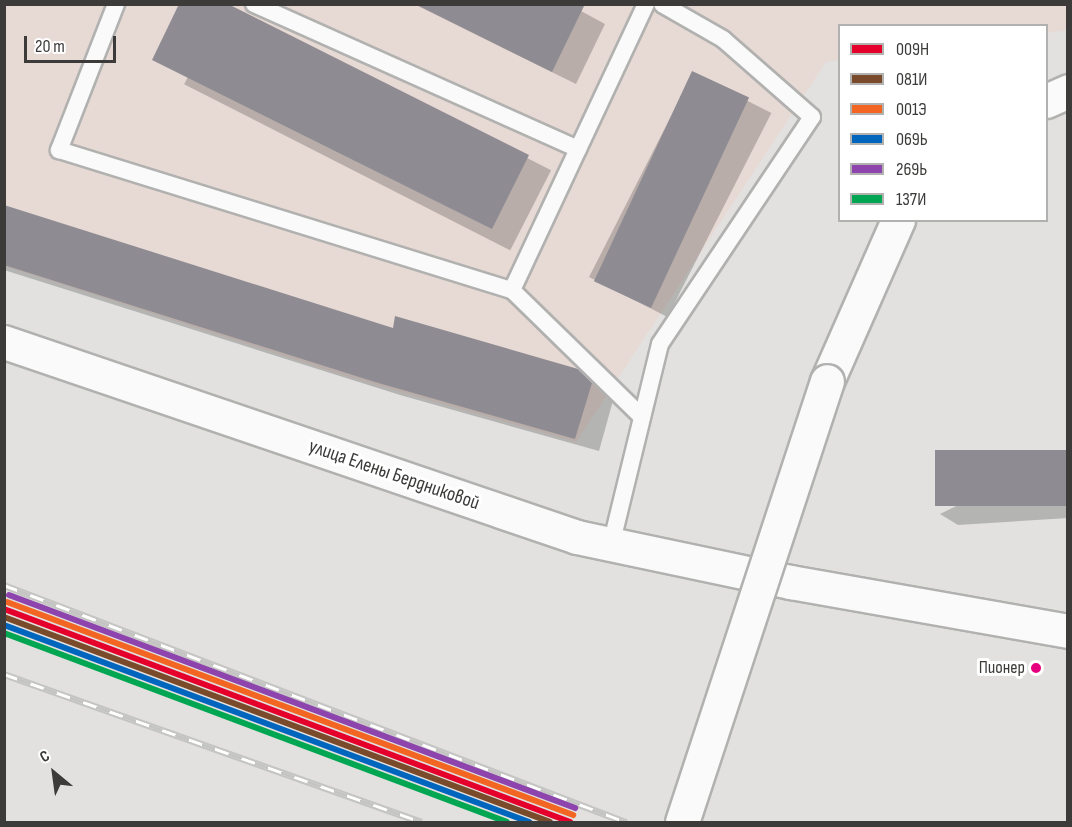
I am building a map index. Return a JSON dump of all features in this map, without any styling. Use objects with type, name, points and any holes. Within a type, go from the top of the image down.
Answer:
[{"type":"street","points":[[1048,101],[1068,91]]},
{"type":"street","points":[[682,822],[827,381],[897,222]]},
{"type":"street","name":"улица Елены Бердниковой","points":[[4,342],[611,545],[791,582],[1068,632]]},
{"type":"lane","points":[[116,4],[59,150],[512,290],[642,417]]},
{"type":"lane","points":[[254,4],[578,149]]},
{"type":"lane","points":[[512,290],[646,4]]},
{"type":"lane","points":[[611,545],[660,344],[812,117],[723,39],[662,4]]},
{"type":"shaded area","points":[[5,5],[1067,5],[1067,30],[1048,33],[1048,24],[838,24],[838,60],[826,62],[576,442],[352,378],[5,266]]},
{"type":"building","points":[[179,4],[228,4],[529,155],[492,229],[152,60]]},
{"type":"building","points":[[415,4],[585,4],[552,72]]},
{"type":"building","points":[[692,71],[749,98],[651,308],[594,281]]},
{"type":"building","points":[[4,205],[393,328],[395,316],[578,369],[592,383],[575,439],[375,382],[4,265]]},
{"type":"building","points":[[935,450],[1068,450],[1068,506],[935,506]]},
{"type":"railway","points":[[4,585],[626,822]]},
{"type":"railway","points":[[4,674],[422,822]]},
{"type":"transit line","name":"269Ь","points":[[9,595],[575,808]]},
{"type":"transit line","name":"001Э","points":[[7,602],[573,815]]},
{"type":"transit line","name":"009Н","points":[[4,609],[570,822]]},
{"type":"transit line","name":"081И","points":[[4,617],[550,822]]},
{"type":"transit line","name":"069Ь","points":[[4,625],[529,822]]},
{"type":"transit line","name":"137И","points":[[4,633],[507,822]]},
{"type":"place","name":"Пионер","points":[[1036,668]]}]
